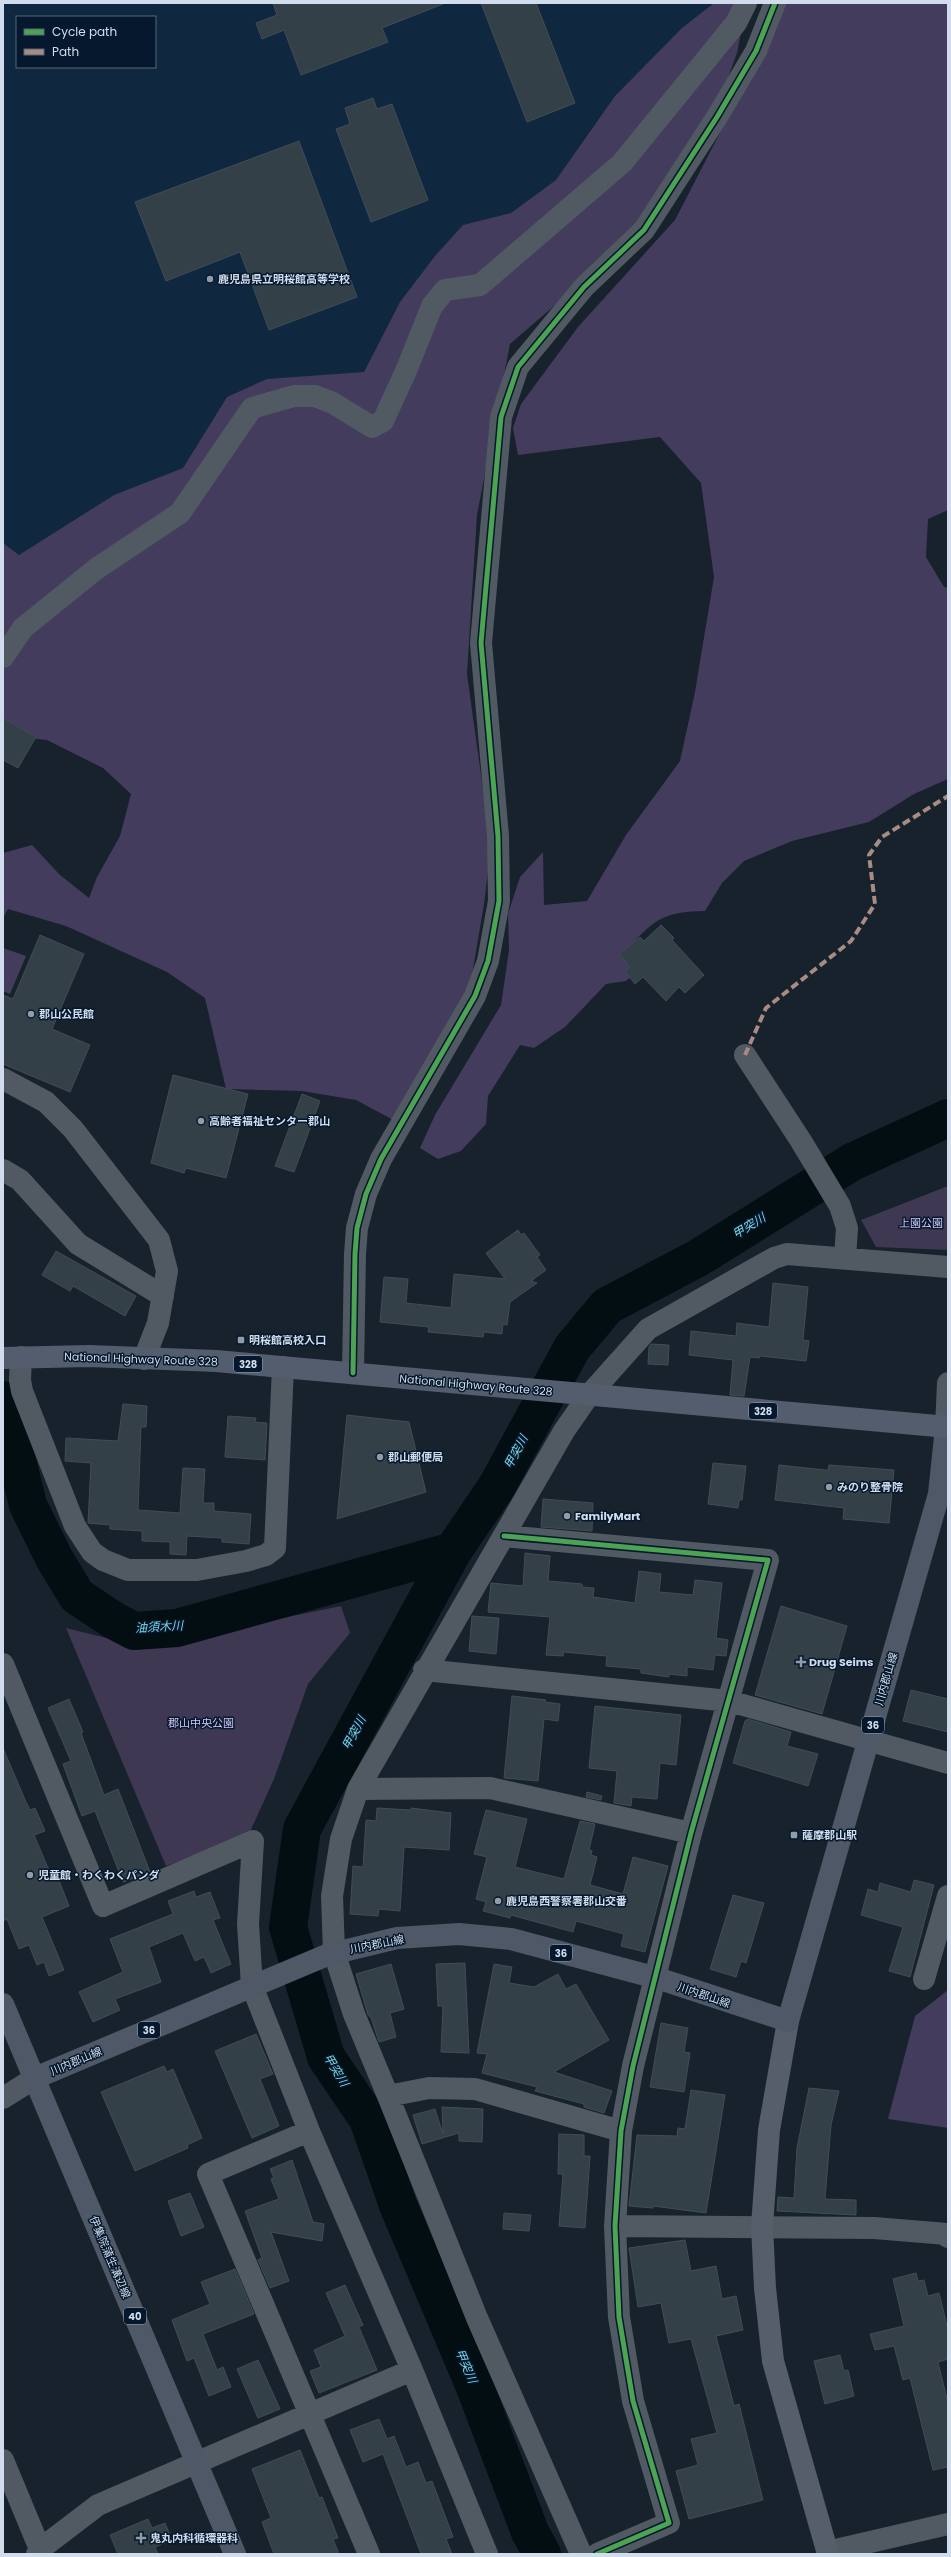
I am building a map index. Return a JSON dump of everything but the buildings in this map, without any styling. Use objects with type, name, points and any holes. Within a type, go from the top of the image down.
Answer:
[{"type":"highway","name":"National Highway Route 328","points":[[12,1358],[88,1356],[216,1361],[947,1427]]},
{"type":"main road","name":"川内郡山線","points":[[35,2078],[330,1953],[397,1938],[459,1934],[511,1939],[656,1978],[788,2021],[939,1494],[947,1427]]},
{"type":"main road","name":"伊集院蒲生溝辺線","points":[[3,2004],[235,2554]]},
{"type":"street","points":[[3,657],[23,628],[96,569],[180,513],[252,408],[288,397],[315,396],[333,403],[372,427],[382,421],[406,371],[432,306],[445,290],[480,285],[622,163],[736,24],[746,3]]},
{"type":"street","points":[[352,1373],[357,1228],[366,1194],[381,1159],[475,996],[488,961],[499,901],[498,836],[481,643],[501,417],[518,367],[584,288],[644,230],[717,117],[756,51],[775,3]]},
{"type":"street","points":[[745,1055],[801,1141],[840,1206],[847,1228],[845,1258]]},
{"type":"street","points":[[3,1079],[46,1102],[73,1129],[159,1240],[167,1271],[158,1323],[144,1358]]},
{"type":"street","points":[[3,1170],[20,1180],[78,1244],[163,1296]]},
{"type":"street","points":[[581,2554],[476,2318],[330,1953],[332,1896],[341,1839],[358,1789],[424,1670],[504,1536],[584,1395],[648,1329],[774,1258],[787,1254],[948,1267]]},
{"type":"street","points":[[12,1358],[20,1380],[22,1391],[74,1526],[92,1552],[116,1567],[128,1570],[197,1570],[246,1561],[266,1555],[276,1548],[283,1367]]},
{"type":"street","points":[[947,1427],[948,1383]]},
{"type":"street","points":[[504,1536],[768,1560],[692,1833],[633,2066],[622,2131],[614,2226],[619,2317],[633,2402],[669,2523],[597,2554]]},
{"type":"street","points":[[3,1664],[103,1906],[253,1841],[248,1924],[258,1984],[309,2131],[412,2370],[487,2554]]},
{"type":"street","points":[[424,1670],[729,1701],[948,1763]]},
{"type":"street","points":[[358,1789],[490,1788],[692,1833]]},
{"type":"street","points":[[924,1979],[948,1896]]},
{"type":"street","points":[[788,2021],[769,2130],[762,2226],[773,2361],[826,2553],[948,2524]]},
{"type":"street","points":[[3,2098],[35,2078]]},
{"type":"street","points":[[388,2096],[429,2088],[475,2089],[622,2131]]},
{"type":"street","points":[[309,2131],[208,2174],[311,2412],[369,2554]]},
{"type":"street","points":[[614,2226],[874,2228],[947,2234],[948,2237]]},
{"type":"street","points":[[3,2460],[40,2553],[98,2504],[412,2370]]},
{"type":"shaded area","name":"鹿児島県立明桜館高等学校","points":[[3,3],[714,3],[682,28],[615,96],[556,180],[511,213],[463,225],[400,302],[364,372],[337,375],[227,397],[183,468],[114,495],[19,555],[3,543]]},
{"type":"shaded area","points":[[714,3],[747,3],[737,53],[723,91],[620,249],[510,344],[477,515],[467,674],[491,847],[484,904],[471,981],[397,1122],[356,1100],[302,1091],[226,1089],[205,998],[167,972],[66,926],[8,909],[3,918],[3,853],[32,845],[60,875],[89,898],[97,877],[120,836],[131,794],[103,768],[47,740],[7,736],[3,739],[3,543],[19,555],[114,495],[183,468],[227,397],[267,379],[364,372],[400,302],[435,256],[463,225],[511,213],[556,180],[615,96],[682,28]]},
{"type":"shaded area","points":[[774,3],[948,3],[948,510],[928,519],[926,557],[944,587],[948,588],[948,779],[914,794],[869,822],[792,841],[744,861],[722,883],[705,911],[671,915],[656,922],[631,945],[632,976],[626,981],[606,984],[565,1027],[534,1048],[520,1045],[488,1096],[486,1124],[461,1151],[438,1159],[420,1148],[435,1115],[501,1005],[509,950],[508,914],[520,877],[543,852],[544,905],[587,901],[626,835],[680,761],[695,692],[714,577],[701,483],[660,437],[518,455],[513,428],[521,404],[578,327],[675,220],[758,59]]},
{"type":"shaded area","points":[[3,948],[26,956],[10,994],[3,991]]},
{"type":"shaded area","points":[[948,1990],[948,2128],[888,2119],[915,2016]]},
{"type":"green space","name":"上園公園","points":[[948,1186],[948,1250],[876,1247],[861,1220]]},
{"type":"green space","name":"郡山中央公園","points":[[341,1606],[350,1633],[308,1684],[274,1779],[248,1836],[166,1866],[66,1628],[142,1647]]},
{"type":"waterway","name":"甲突川","points":[[542,2554],[530,2532],[475,2387],[398,2205],[368,2119],[326,2057],[288,1927],[302,1829],[453,1551],[497,1486],[572,1348],[607,1306],[698,1258],[852,1162],[948,1118]]},
{"type":"waterway","name":"油須木川","points":[[3,1400],[15,1430],[16,1456],[28,1505],[54,1558],[77,1596],[113,1620],[134,1631],[177,1628],[453,1551]]},
{"type":"marked path","points":[[745,1055],[766,1008],[851,941],[875,904],[869,855],[882,837],[948,796]]},
{"type":"cycle path","points":[[353,1373],[355,1254],[357,1228],[366,1194],[381,1159],[475,996],[488,961],[499,901],[498,836],[481,643],[501,417],[518,367],[584,287],[644,230],[717,117],[756,51],[775,3]]},
{"type":"cycle path","points":[[504,1536],[768,1560],[691,1833],[633,2066],[621,2131],[615,2226],[619,2317],[633,2401],[669,2523],[597,2554]]},
{"type":"place","name":"鹿児島県立明桜館高等学校","points":[[210,279]]},
{"type":"place","name":"郡山公民館","points":[[31,1014]]},
{"type":"place","name":"高齢者福祉センター郡山","points":[[201,1121]]},
{"type":"place","name":"明桜館高校入口","points":[[241,1340]]},
{"type":"place","name":"郡山郵便局","points":[[380,1457]]},
{"type":"place","name":"みのり整骨院","points":[[829,1487]]},
{"type":"place","name":"FamilyMart","points":[[567,1516]]},
{"type":"place","name":"Drug Seims","points":[[801,1662]]},
{"type":"place","name":"薩摩郡山駅","points":[[794,1835]]},
{"type":"place","name":"児童館・わくわくパンダ","points":[[30,1875]]},
{"type":"place","name":"鹿児島西警察署郡山交番","points":[[498,1901]]},
{"type":"place","name":"鬼丸内科循環器科","points":[[141,2538]]}]
